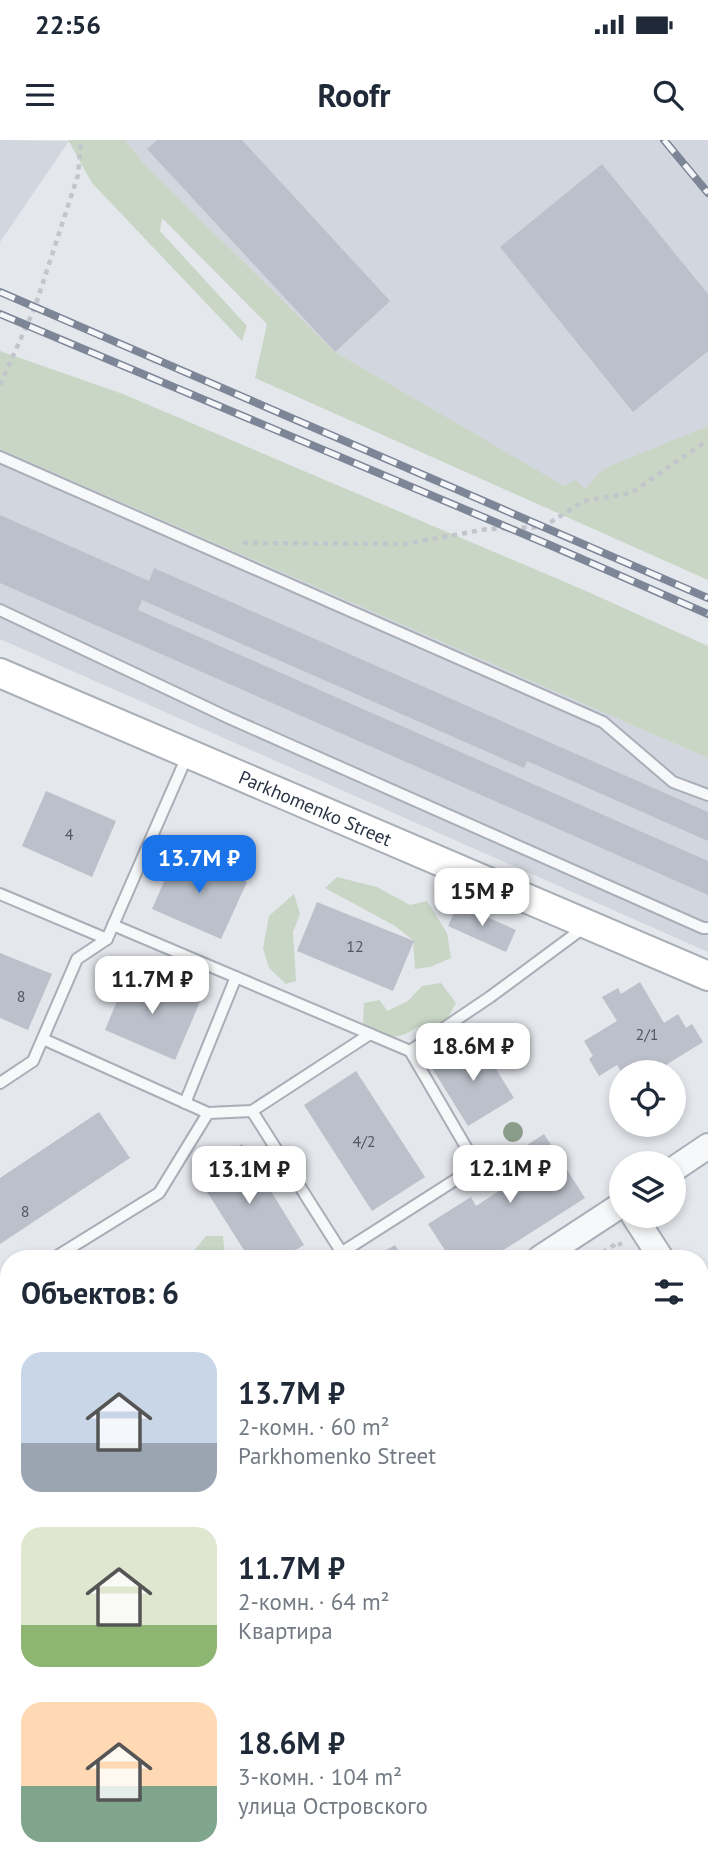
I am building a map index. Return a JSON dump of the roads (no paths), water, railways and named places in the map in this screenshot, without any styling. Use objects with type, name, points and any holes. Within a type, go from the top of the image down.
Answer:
[{"type":"main road","name":"Parkhomenko Street","points":[[0,673],[708,976]]},
{"type":"street","points":[[686,1161],[708,1146]]},
{"type":"street","points":[[552,1250],[609,1213]]},
{"type":"street","points":[[642,1228],[657,1250]]},
{"type":"lane","points":[[0,457],[603,722],[673,782],[708,795]]},
{"type":"lane","points":[[0,610],[229,718],[708,928]]},
{"type":"lane","points":[[0,1083],[33,1061],[77,958],[107,939],[188,754]]},
{"type":"lane","points":[[0,894],[107,939]]},
{"type":"lane","points":[[113,925],[410,1051],[477,1167],[347,1250]]},
{"type":"lane","points":[[410,1051],[490,997],[588,925]]},
{"type":"lane","points":[[185,1103],[236,977]]},
{"type":"lane","points":[[43,1039],[208,1113],[252,1111],[370,1034]]},
{"type":"lane","points":[[252,1111],[334,1250]]},
{"type":"lane","points":[[67,1250],[159,1193],[208,1113]]},
{"type":"railway","points":[[664,140],[708,193]]},
{"type":"railway","points":[[0,292],[708,598]]},
{"type":"railway","points":[[0,314],[708,614]]}]
